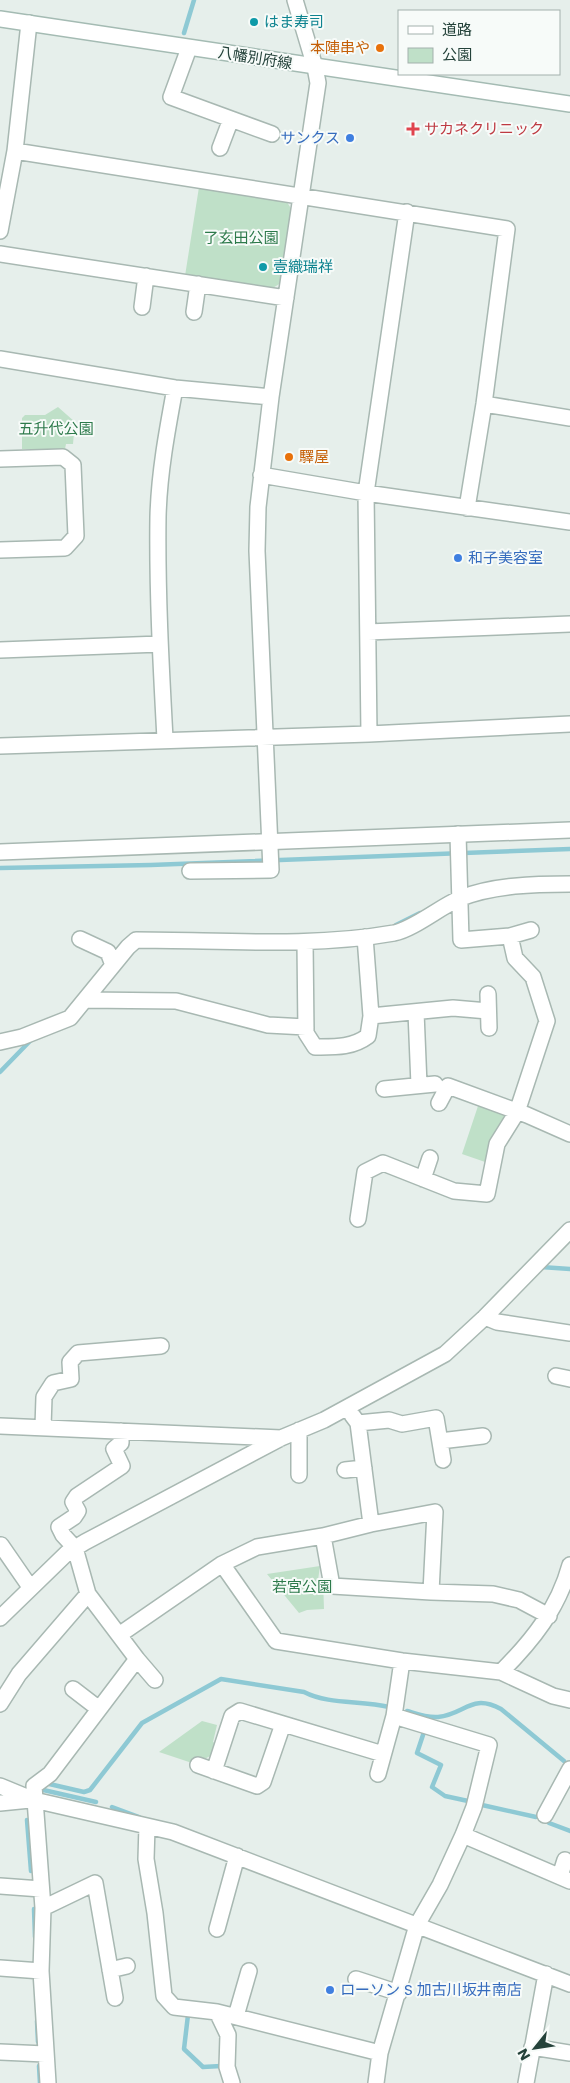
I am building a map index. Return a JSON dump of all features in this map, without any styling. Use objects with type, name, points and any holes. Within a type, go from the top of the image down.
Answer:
[{"type":"street","points":[[190,871],[271,870],[268,842],[257,551],[261,475],[318,83],[295,0]]},
{"type":"street","name":"八幡別府線","points":[[0,19],[570,104]]},
{"type":"street","points":[[0,231],[14,151],[29,23]]},
{"type":"street","points":[[189,48],[171,97],[272,134]]},
{"type":"street","points":[[220,148],[231,119]]},
{"type":"street","points":[[14,151],[507,229],[484,404],[467,508]]},
{"type":"street","points":[[370,734],[366,493],[406,212]]},
{"type":"street","points":[[0,254],[286,298]]},
{"type":"street","points":[[142,307],[146,276]]},
{"type":"street","points":[[194,312],[198,284]]},
{"type":"street","points":[[0,359],[175,388],[271,397]]},
{"type":"street","points":[[165,739],[160,644],[158,516],[164,447],[175,388]]},
{"type":"street","points":[[484,404],[570,418]]},
{"type":"street","points":[[0,459],[63,457],[73,465],[76,536],[64,548],[0,550]]},
{"type":"street","points":[[261,475],[366,493],[570,522]]},
{"type":"street","points":[[368,632],[570,624]]},
{"type":"street","points":[[0,650],[160,644]]},
{"type":"street","points":[[0,746],[165,739],[370,734],[570,724]]},
{"type":"street","points":[[0,852],[570,830]]},
{"type":"street","points":[[458,834],[461,940],[510,936],[531,930]]},
{"type":"street","points":[[0,1042],[22,1037],[70,1018],[136,940],[305,942],[397,933],[460,898],[494,890],[570,884]]},
{"type":"street","points":[[358,1219],[364,1172],[383,1163],[454,1191],[487,1194],[497,1144],[517,1112],[547,1021],[533,977],[515,958],[510,936]]},
{"type":"street","points":[[305,942],[306,1033],[315,1047],[344,1046],[358,1043],[368,1036],[371,1016],[365,937]]},
{"type":"street","points":[[80,939],[108,952],[113,965]]},
{"type":"street","points":[[488,994],[489,1028]]},
{"type":"street","points":[[85,1000],[176,1001],[268,1025],[306,1027]]},
{"type":"street","points":[[371,1016],[453,1008],[488,1011]]},
{"type":"street","points":[[416,1012],[419,1085]]},
{"type":"street","points":[[384,1089],[435,1084]]},
{"type":"street","points":[[439,1103],[448,1086],[570,1134]]},
{"type":"street","points":[[423,1179],[430,1158]]},
{"type":"street","points":[[0,1618],[30,1587],[75,1548],[281,1438],[347,1408],[354,1401],[445,1354],[485,1317],[570,1230]]},
{"type":"street","points":[[485,1317],[497,1322],[570,1333]]},
{"type":"street","points":[[43,1427],[44,1397],[53,1383],[71,1380],[70,1362],[78,1353],[161,1346]]},
{"type":"street","points":[[347,1408],[358,1423],[371,1524]]},
{"type":"street","points":[[358,1423],[389,1420],[408,1423],[436,1418],[444,1460]]},
{"type":"street","points":[[0,1426],[281,1438]]},
{"type":"street","points":[[298,1475],[299,1430]]},
{"type":"street","points":[[121,1431],[121,1443],[114,1449],[122,1466],[77,1496],[73,1502],[78,1511],[74,1517],[59,1527],[63,1535],[75,1548],[88,1594],[155,1680]]},
{"type":"street","points":[[440,1441],[483,1436]]},
{"type":"street","points":[[345,1470],[364,1468]]},
{"type":"street","points":[[119,1635],[222,1564],[258,1547],[324,1536],[371,1524],[435,1512],[431,1592]]},
{"type":"street","points":[[324,1536],[332,1586],[494,1594],[519,1600],[549,1616]]},
{"type":"street","points":[[1,1545],[30,1587]]},
{"type":"street","points":[[222,1564],[276,1641],[338,1660],[402,1661],[501,1672],[553,1696],[570,1700]]},
{"type":"street","points":[[501,1672],[519,1654],[549,1616],[570,1565]]},
{"type":"street","points":[[0,1704],[19,1674],[88,1594]]},
{"type":"street","points":[[48,2083],[41,1971],[43,1908],[34,1786],[50,1774],[138,1659]]},
{"type":"street","points":[[378,1774],[394,1716],[402,1661]]},
{"type":"street","points":[[73,1690],[99,1709]]},
{"type":"street","points":[[214,1771],[232,1716],[240,1711],[383,1754]]},
{"type":"street","points":[[376,2083],[380,2053],[399,1993],[417,1925],[440,1886],[463,1835],[474,1807],[490,1745],[394,1716]]},
{"type":"street","points":[[198,1766],[257,1786],[263,1782],[283,1724]]},
{"type":"street","points":[[545,1815],[569,1775]]},
{"type":"street","points":[[0,1786],[34,1800],[173,1832],[570,1984]]},
{"type":"street","points":[[0,1802],[34,1800]]},
{"type":"street","points":[[147,1826],[146,1859],[155,1913],[164,1996],[174,2007],[236,2016],[380,2053]]},
{"type":"street","points":[[463,1835],[565,1878],[565,1860]]},
{"type":"street","points":[[217,1929],[237,1856]]},
{"type":"street","points":[[43,1908],[95,1883],[115,1998]]},
{"type":"street","points":[[0,1886],[41,1889]]},
{"type":"street","points":[[110,1970],[127,1966]]},
{"type":"street","points":[[0,1968],[41,1971]]},
{"type":"street","points":[[236,2016],[249,1971]]},
{"type":"street","points":[[526,2083],[546,1974]]},
{"type":"street","points":[[356,1979],[399,1993]]},
{"type":"street","points":[[217,2012],[228,2035],[227,2067],[232,2083]]},
{"type":"street","points":[[532,2047],[570,2053]]},
{"type":"street","points":[[0,2052],[45,2054]]},
{"type":"green space","name":"了玄田公園","points":[[199,187],[285,199],[292,210],[281,283],[271,289],[185,276]]},
{"type":"green space","name":"五升代公園","points":[[58,407],[75,422],[73,444],[66,444],[65,449],[22,449],[22,418],[25,415],[45,415]]},
{"type":"green space","points":[[478,1106],[509,1115],[488,1163],[462,1154]]},
{"type":"green space","name":"若宮公園","points":[[320,1566],[318,1580],[323,1579],[324,1609],[307,1610],[299,1613],[267,1574]]},
{"type":"green space","points":[[202,1721],[217,1725],[213,1742],[217,1744],[214,1754],[195,1764],[159,1752]]},
{"type":"waterway","points":[[184,33],[194,0]]},
{"type":"waterway","points":[[0,868],[151,865],[570,849]]},
{"type":"waterway","points":[[396,925],[420,913]]},
{"type":"waterway","points":[[0,1072],[32,1039]]},
{"type":"waterway","points":[[541,1267],[570,1269]]},
{"type":"waterway","points":[[45,1783],[84,1792],[90,1790],[142,1723],[221,1679],[304,1692],[334,1701],[389,1707]]},
{"type":"waterway","points":[[407,1711],[438,1717],[475,1704],[491,1705],[501,1709],[564,1761]]},
{"type":"waterway","points":[[424,1732],[417,1753],[441,1765],[432,1787],[445,1796],[468,1801]]},
{"type":"waterway","points":[[39,1789],[96,1802]]},
{"type":"waterway","points":[[482,1805],[536,1817]]},
{"type":"waterway","points":[[112,1807],[139,1817]]},
{"type":"waterway","points":[[27,1820],[31,1871]]},
{"type":"waterway","points":[[549,1823],[570,1831]]},
{"type":"waterway","points":[[34,1909],[35,1937]]},
{"type":"waterway","points":[[188,2015],[184,2049],[203,2067],[221,2066]]},
{"type":"waterway","points":[[37,2021],[38,2042]]},
{"type":"waterway","points":[[39,2066],[40,2083]]},
{"type":"place","name":"はま寿司","points":[[254,22]]},
{"type":"place","name":"本陣串や","points":[[380,48]]},
{"type":"place","name":"サカネクリニック","points":[[413,129]]},
{"type":"place","name":"サンクス","points":[[350,138]]},
{"type":"place","name":"壹織瑞祥","points":[[263,267]]},
{"type":"place","name":"驛屋","points":[[289,457]]},
{"type":"place","name":"和子美容室","points":[[458,558]]},
{"type":"place","name":"ローソン S 加古川坂井南店","points":[[330,1990]]}]
